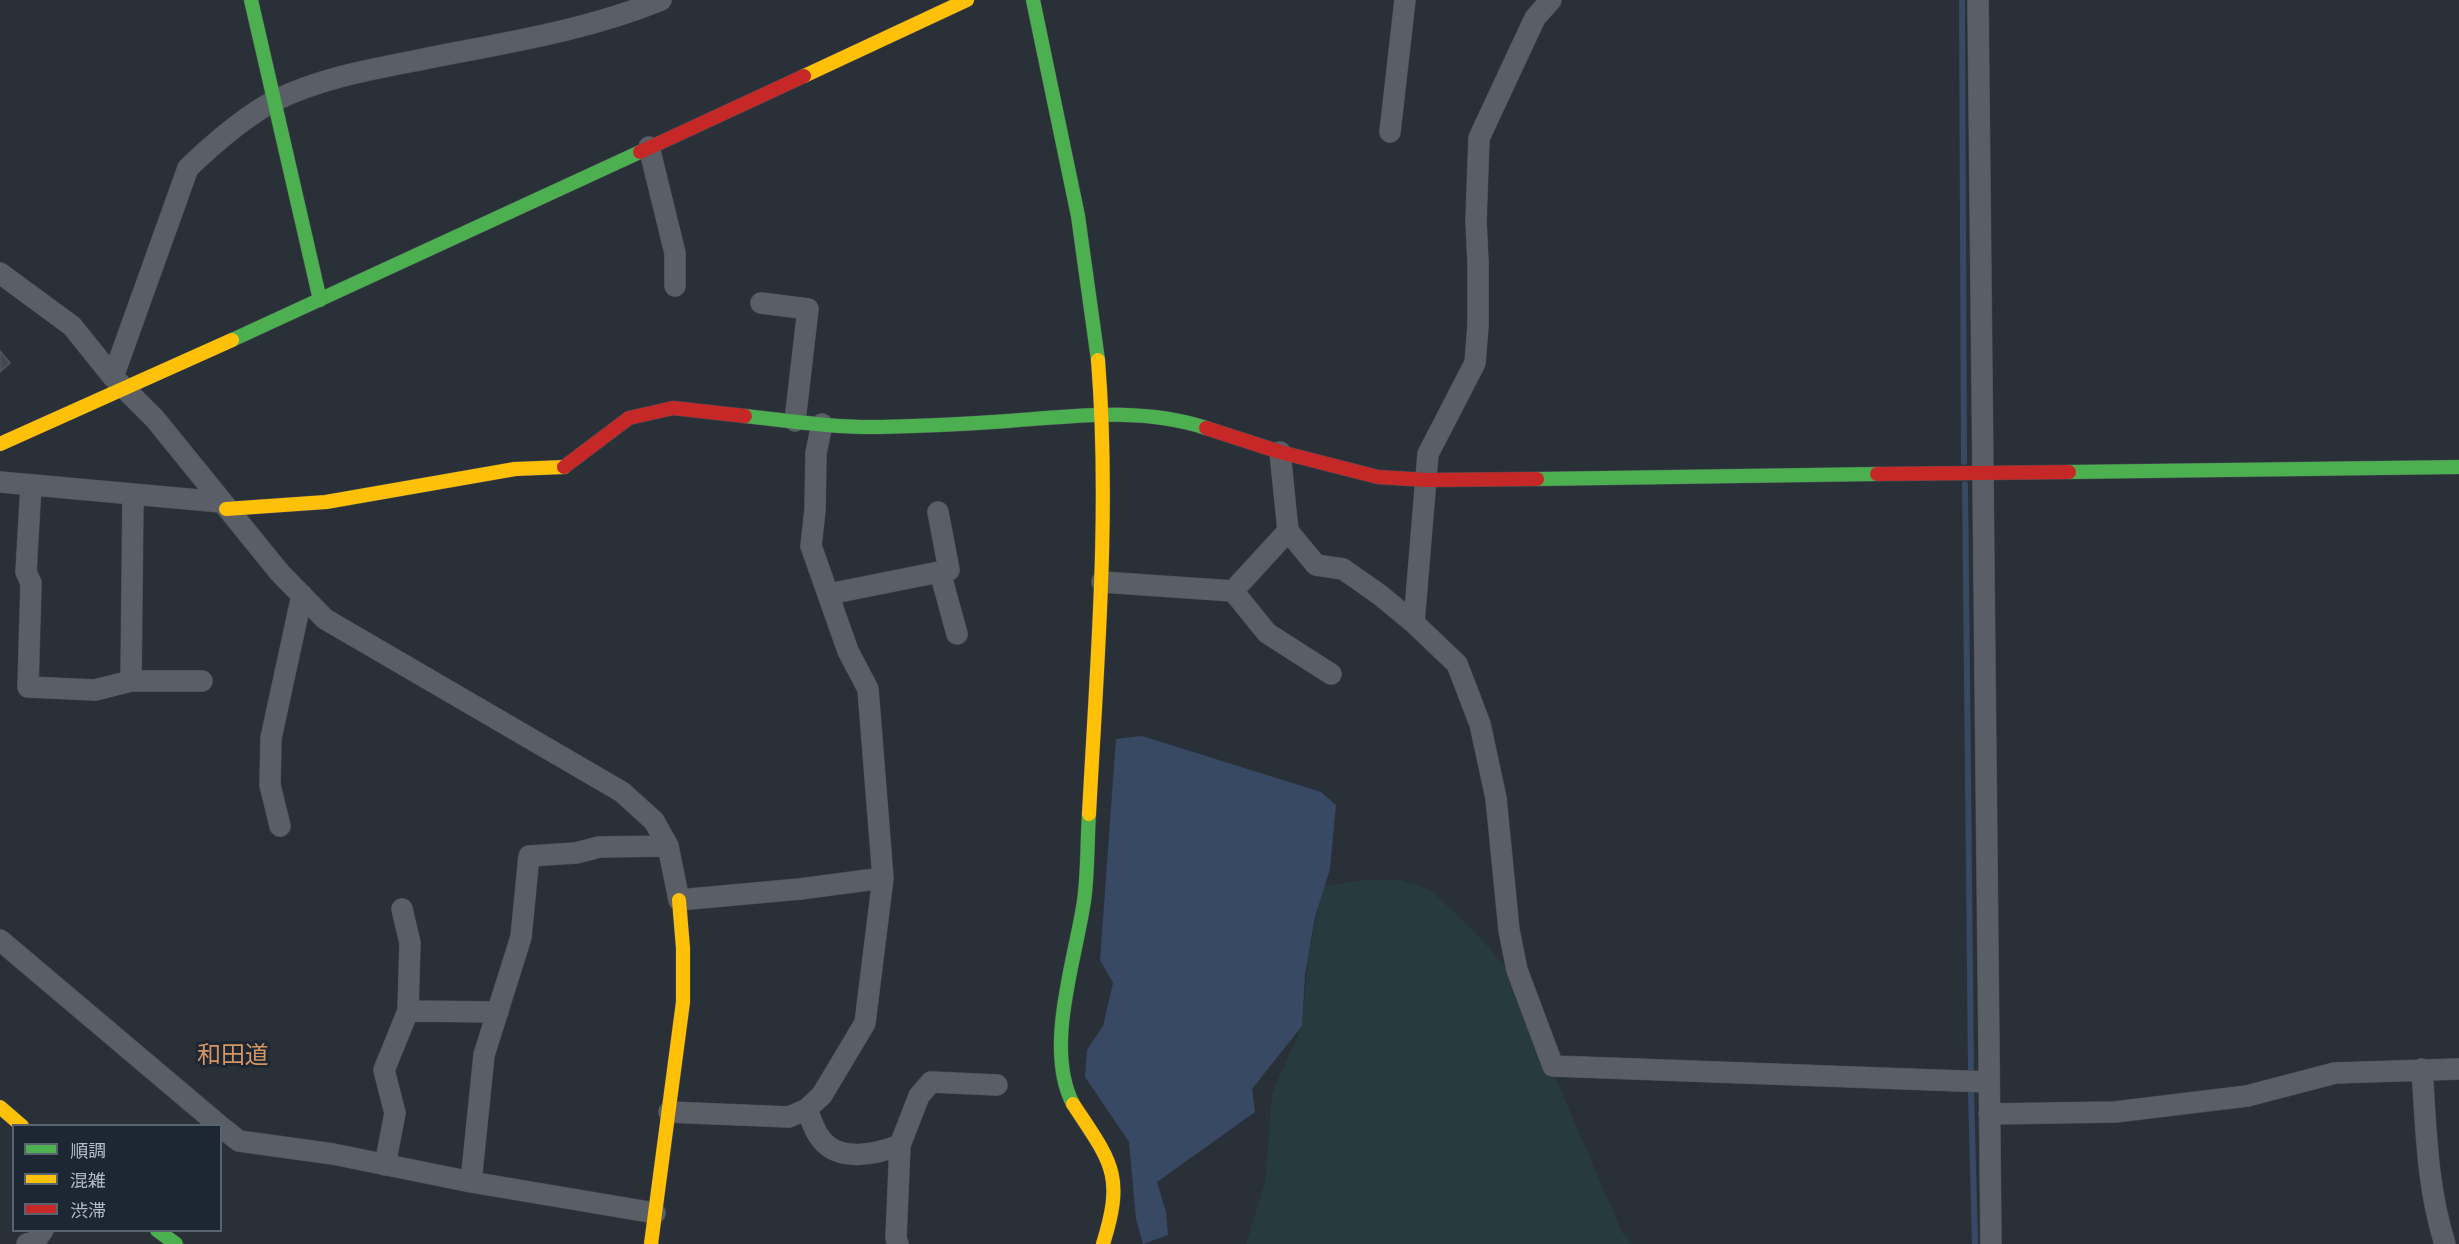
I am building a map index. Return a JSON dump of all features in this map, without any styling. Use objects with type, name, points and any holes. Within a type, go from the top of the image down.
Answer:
[{"type":"street","points":[[251,0],[320,300]]},
{"type":"street","points":[[119,382],[188,168],[213,144],[274,102],[344,75],[559,31],[637,10],[661,0]]},
{"type":"street","points":[[0,444],[119,382],[320,300],[967,0]]},
{"type":"street","points":[[1033,0],[1078,216],[1096,339],[1102,413],[1102,582],[1084,899],[1060,1034],[1060,1061],[1071,1102],[1102,1149],[1112,1170],[1115,1193],[1112,1216],[1103,1244]]},
{"type":"street","points":[[1390,132],[1405,0]]},
{"type":"street","points":[[1414,623],[1428,454],[1475,363],[1478,326],[1476,209],[1479,138],[1535,18],[1551,0]]},
{"type":"street","points":[[1978,0],[1991,1244]]},
{"type":"street","points":[[649,147],[675,254],[675,286]]},
{"type":"street","points":[[0,273],[72,326],[119,382],[155,419],[280,573],[325,619],[622,792],[654,821],[668,846],[679,900],[683,948],[683,1002],[651,1244]]},
{"type":"street","points":[[761,303],[808,309],[795,421]]},
{"type":"street","points":[[0,482],[223,505],[326,502],[515,468],[566,468],[628,418],[673,408],[822,424],[878,427],[1007,421],[1102,413],[1185,421],[1280,452],[1378,477],[1427,480],[2459,467]]},
{"type":"street","points":[[669,1112],[789,1117],[807,1109],[822,1095],[865,1023],[883,878],[868,689],[848,651],[811,546],[815,510],[816,453],[822,424]]},
{"type":"street","points":[[1280,452],[1288,531],[1316,565],[1343,569],[1414,623],[1457,664],[1480,724],[1496,798],[1509,930],[1517,970],[1553,1066],[1989,1082]]},
{"type":"street","points":[[31,485],[26,572],[31,583],[28,687],[95,690],[131,681],[202,681]]},
{"type":"street","points":[[131,681],[133,495]]},
{"type":"street","points":[[829,594],[949,570],[938,512]]},
{"type":"street","points":[[1233,591],[1288,531]]},
{"type":"street","points":[[940,572],[957,634]]},
{"type":"street","points":[[1102,582],[1233,591],[1267,633],[1332,674]]},
{"type":"street","points":[[280,826],[270,785],[271,738],[302,595]]},
{"type":"street","points":[[471,1182],[484,1055],[521,937],[529,856],[576,853],[598,847],[668,846]]},
{"type":"street","points":[[679,900],[800,889],[883,878]]},
{"type":"street","points":[[385,1164],[395,1113],[384,1070],[408,1011],[410,943],[402,909]]},
{"type":"street","points":[[0,940],[218,1124]]},
{"type":"street","points":[[408,1011],[498,1012]]},
{"type":"street","points":[[2422,1069],[2428,1160],[2439,1225],[2445,1244]]},
{"type":"street","points":[[1989,1113],[2115,1112],[2247,1096],[2335,1074],[2459,1069]]},
{"type":"street","points":[[898,1244],[896,1238],[900,1145],[919,1096],[931,1082],[997,1085]]},
{"type":"street","points":[[0,1107],[21,1124]]},
{"type":"street","points":[[807,1109],[822,1142],[836,1150],[856,1155],[881,1152],[900,1145]]},
{"type":"street","points":[[222,1128],[239,1142],[333,1154],[471,1182],[655,1213]]},
{"type":"street","points":[[27,1244],[34,1242],[42,1232]]},
{"type":"street","points":[[161,1232],[176,1244]]},
{"type":"green space","points":[[1364,880],[1400,880],[1429,889],[1474,931],[1504,965],[1623,1234],[1633,1244],[1246,1244],[1265,1182],[1272,1093],[1302,1026],[1309,951],[1323,886]]},
{"type":"water","points":[[1142,736],[1321,792],[1336,805],[1330,869],[1315,917],[1305,975],[1302,1026],[1252,1089],[1255,1112],[1157,1182],[1166,1212],[1168,1235],[1143,1244],[1136,1219],[1129,1142],[1085,1077],[1087,1050],[1103,1026],[1113,983],[1100,960],[1116,739]]},
{"type":"building","points":[[0,351],[10,363],[0,372]]},
{"type":"waterway","points":[[1962,0],[1964,462]]},
{"type":"waterway","points":[[1965,484],[1971,1071]]},
{"type":"waterway","points":[[1971,1090],[1975,1244]]},
{"type":"traffic: fast","points":[[251,0],[320,300]]},
{"type":"traffic: fast","points":[[1033,0],[1078,216],[1098,360]]},
{"type":"traffic: fast","points":[[232,340],[640,152]]},
{"type":"traffic: fast","points":[[745,416],[830,425],[881,427],[1083,415],[1133,415],[1182,421],[1206,428]]},
{"type":"traffic: fast","points":[[2069,472],[2459,467]]},
{"type":"traffic: fast","points":[[1537,479],[1877,474]]},
{"type":"traffic: fast","points":[[1073,1104],[1065,1082],[1061,1057],[1061,1031],[1084,901],[1089,814]]},
{"type":"traffic: fast","points":[[160,1232],[176,1244]]},
{"type":"traffic: slow","points":[[804,76],[967,0]]},
{"type":"traffic: slow","points":[[0,444],[232,340]]},
{"type":"traffic: slow","points":[[1089,814],[1103,530],[1098,360]]},
{"type":"traffic: slow","points":[[226,509],[326,502],[515,469],[564,467]]},
{"type":"traffic: slow","points":[[651,1244],[683,1002],[683,948],[679,900]]},
{"type":"traffic: slow","points":[[1073,1104],[1097,1140],[1110,1170],[1113,1201],[1103,1244]]},
{"type":"traffic: slow","points":[[0,1107],[20,1124]]},
{"type":"traffic: jam","points":[[640,152],[804,76]]},
{"type":"traffic: jam","points":[[564,467],[629,418],[673,408],[745,416]]},
{"type":"traffic: jam","points":[[1206,428],[1280,452],[1378,477],[1427,480],[1537,479]]},
{"type":"traffic: jam","points":[[1877,474],[2069,472]]},
{"type":"district","name":"和田道","points":[[233,1057]]}]
